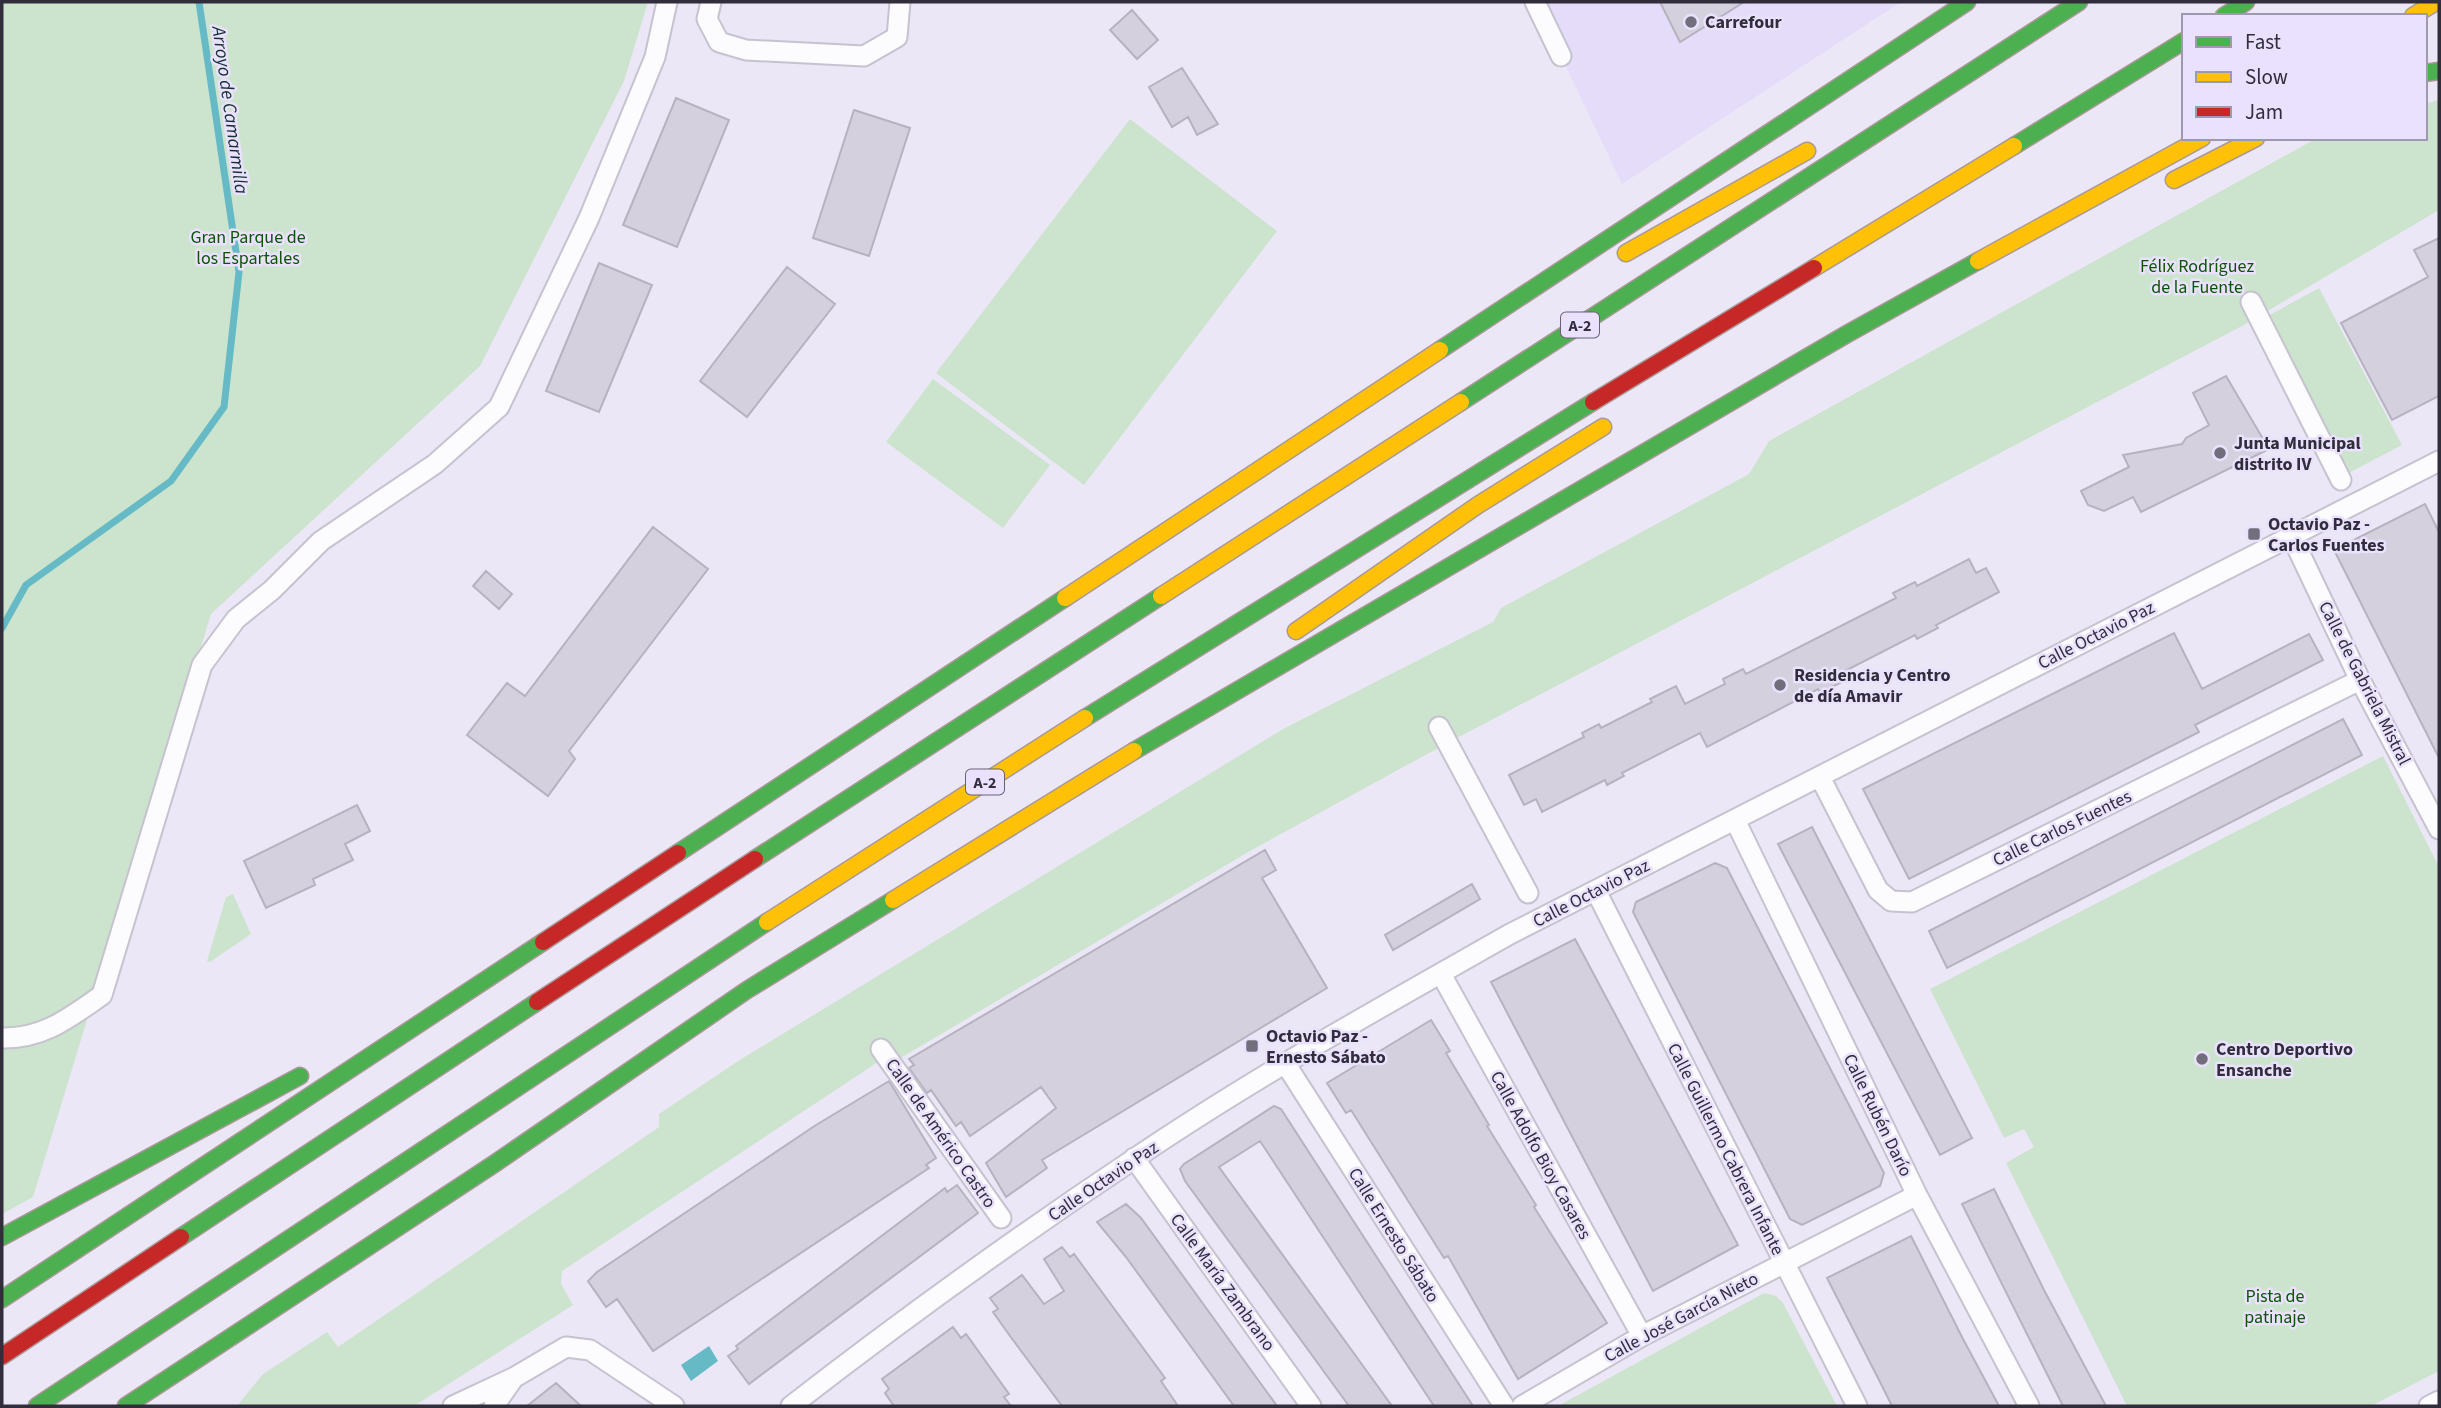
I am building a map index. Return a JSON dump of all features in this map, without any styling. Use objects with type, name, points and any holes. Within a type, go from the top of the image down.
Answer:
[{"type":"highway","points":[[2,1299],[1967,2]]},
{"type":"highway","points":[[1900,98],[2069,2]]},
{"type":"highway","name":"A-2","points":[[2,1356],[691,900],[2079,2]]},
{"type":"highway","points":[[2227,14],[2246,2]]},
{"type":"highway","points":[[2416,14],[2436,2]]},
{"type":"highway","name":"A-2","points":[[37,1406],[722,950],[1357,547],[2182,42]]},
{"type":"highway","points":[[1609,263],[1827,139]]},
{"type":"highway","points":[[126,1406],[494,1164],[747,990],[1141,747],[1847,334],[2198,140]]},
{"type":"highway","points":[[2159,187],[2252,140]]},
{"type":"highway","points":[[1879,248],[1952,185]]},
{"type":"highway","points":[[1847,334],[2013,261]]},
{"type":"highway","points":[[1330,421],[1560,290]]},
{"type":"highway","points":[[1286,639],[1478,505],[1619,416]]},
{"type":"highway","points":[[1141,747],[1263,655]]},
{"type":"highway","points":[[398,1018],[663,862]]},
{"type":"highway","points":[[2,1237],[314,1068]]},
{"type":"highway","points":[[153,1406],[184,1384],[238,1334]]},
{"type":"street","points":[[2,1038],[32,1037],[44,1032],[102,995],[202,665],[236,619],[272,590],[321,541],[435,464],[499,407],[589,218],[655,57],[667,2]]},
{"type":"street","points":[[711,2],[707,19],[719,42],[746,50],[864,57],[897,37],[900,2]]},
{"type":"street","points":[[1535,2],[1561,56]]},
{"type":"street","points":[[2251,302],[2340,480]]},
{"type":"street","name":"Calle Octavio Paz","points":[[791,1406],[1134,1158],[1285,1063],[1441,974],[1595,891],[2439,461]]},
{"type":"street","name":"Calle de Gabriela Mistral","points":[[2292,537],[2360,680],[2439,829]]},
{"type":"street","name":"Calle Carlos Fuentes","points":[[1820,777],[1878,890],[1891,901],[1912,902],[2360,680]]},
{"type":"street","points":[[1439,727],[1528,893]]},
{"type":"street","name":"Calle Rubén Darío","points":[[1735,820],[1917,1195],[2029,1406]]},
{"type":"street","name":"Calle Guillermo Cabrera Infante","points":[[1595,891],[1857,1406]]},
{"type":"street","name":"Calle Adolfo Bioy Casares","points":[[1441,974],[1642,1336]]},
{"type":"street","name":"Calle de Américo Castro","points":[[881,1049],[1000,1218]]},
{"type":"street","name":"Calle Ernesto Sábato","points":[[1285,1063],[1504,1406]]},
{"type":"street","name":"Calle María Zambrano","points":[[1134,1158],[1311,1406]]},
{"type":"street","name":"Calle José García Nieto","points":[[1522,1406],[1642,1336],[1917,1195]]},
{"type":"street","points":[[453,1406],[515,1377],[566,1347],[590,1350],[674,1406]]},
{"type":"street","points":[[494,1406],[515,1377]]},
{"type":"street","points":[[2429,1406],[2439,1401]]},
{"type":"shaded area","points":[[1535,2],[1901,2],[1622,184]]},
{"type":"green space","name":"Gran Parque de los Espartales","points":[[2,2],[648,2],[624,81],[480,366],[211,614],[33,1197],[2,1214]]},
{"type":"green space","name":"Félix Rodríguez de la Fuente","points":[[2439,100],[2439,210],[2242,326],[1440,747],[1250,851],[899,1059],[878,1062],[562,1271],[561,1284],[573,1305],[414,1406],[237,1406],[263,1374],[327,1332],[338,1347],[659,1127],[659,1114],[738,1061],[1283,729],[1493,622],[1501,608],[1749,474],[1769,441],[2313,140],[2427,140],[2427,103]]},
{"type":"green space","points":[[1130,119],[1277,231],[1084,485],[936,373]]},
{"type":"green space","points":[[2319,288],[2402,445],[2345,475],[2266,317]]},
{"type":"green space","points":[[933,379],[1050,465],[1003,528],[886,442]]},
{"type":"green space","name":"Centro Deportivo Ensanche","points":[[2383,756],[2439,867],[2439,1371],[2371,1406],[2127,1406],[2006,1163],[2034,1147],[2024,1129],[2004,1138],[1930,989]]},
{"type":"green space","points":[[233,894],[251,934],[210,962],[207,961],[226,897]]},
{"type":"green space","points":[[1764,1293],[1776,1296],[1783,1303],[1837,1406],[1558,1406]]},
{"type":"water","points":[[709,1346],[718,1361],[691,1381],[681,1365]]},
{"type":"building","name":"Carrefour","points":[[1660,2],[1744,2],[1680,42]]},
{"type":"building","points":[[1132,10],[1158,40],[1137,59],[1110,30]]},
{"type":"building","points":[[1182,68],[1218,124],[1197,135],[1188,117],[1172,127],[1149,87]]},
{"type":"building","points":[[676,98],[729,120],[677,247],[623,225]]},
{"type":"building","points":[[854,110],[910,128],[869,256],[813,238]]},
{"type":"building","points":[[2439,238],[2439,396],[2392,420],[2341,323],[2428,277],[2414,250]]},
{"type":"building","points":[[599,263],[652,285],[599,412],[546,391]]},
{"type":"building","points":[[787,267],[835,304],[747,417],[700,381]]},
{"type":"building","name":"Junta Municipal distrito IV","points":[[2226,376],[2269,449],[2141,512],[2133,497],[2104,511],[2088,505],[2081,491],[2129,467],[2123,455],[2182,444],[2186,438],[2209,425],[2193,393]]},
{"type":"building","points":[[2425,504],[2439,532],[2439,758],[2334,550]]},
{"type":"building","points":[[653,527],[708,569],[569,751],[575,759],[548,796],[467,735],[507,683],[525,696]]},
{"type":"building","name":"Residencia y Centro de día Amavir","points":[[1969,559],[1976,573],[1986,568],[1999,592],[1936,625],[1938,628],[1917,639],[1915,635],[1839,674],[1842,682],[1820,693],[1818,689],[1707,747],[1700,733],[1622,773],[1624,776],[1607,785],[1605,780],[1542,812],[1536,799],[1524,805],[1509,775],[1584,737],[1582,733],[1599,724],[1601,728],[1652,702],[1650,699],[1676,686],[1685,704],[1725,684],[1723,679],[1743,669],[1746,674],[1896,598],[1893,593],[1915,582],[1917,586]]},
{"type":"building","points":[[486,571],[512,594],[499,609],[473,586]]},
{"type":"building","points":[[2174,633],[2202,689],[2309,634],[2323,660],[2195,725],[2199,732],[1909,879],[1863,789]]},
{"type":"building","points":[[2343,719],[2362,755],[1947,968],[1929,931]]},
{"type":"building","points":[[357,805],[370,831],[345,844],[353,860],[313,879],[315,885],[266,908],[244,861]]},
{"type":"building","points":[[1812,827],[1972,1138],[1940,1155],[1778,844]]},
{"type":"building","points":[[1265,850],[1276,870],[1262,878],[1327,988],[1042,1160],[1047,1168],[1006,1197],[986,1163],[1056,1108],[1041,1087],[970,1136],[961,1122],[956,1126],[931,1090],[927,1093],[909,1068],[914,1065],[909,1059]]},
{"type":"building","points":[[1715,863],[1727,868],[1884,1173],[1880,1186],[1802,1225],[1790,1219],[1633,912],[1636,902]]},
{"type":"building","points":[[1472,884],[1480,899],[1393,950],[1385,935]]},
{"type":"building","points":[[1575,939],[1738,1245],[1653,1291],[1491,982]]},
{"type":"building","points":[[1431,1020],[1450,1051],[1446,1053],[1536,1205],[1534,1207],[1607,1323],[1518,1379],[1448,1256],[1444,1258],[1351,1110],[1346,1113],[1327,1083]]},
{"type":"building","points":[[889,1081],[936,1158],[926,1165],[929,1168],[653,1351],[617,1299],[606,1307],[588,1281],[597,1272],[816,1125]]},
{"type":"building","points":[[1274,1106],[1281,1109],[1473,1406],[1434,1406],[1260,1141],[1219,1167],[1392,1406],[1349,1406],[1185,1181],[1180,1169],[1184,1164]]},
{"type":"building","points":[[957,1185],[978,1213],[749,1384],[728,1356],[738,1349],[736,1346],[945,1188],[947,1192]]},
{"type":"building","points":[[1994,1189],[2106,1406],[2063,1406],[1962,1204]]},
{"type":"building","points":[[1126,1204],[1141,1218],[1277,1406],[1234,1406],[1126,1257],[1097,1222]]},
{"type":"building","points":[[1911,1236],[1999,1406],[1892,1406],[1827,1278]]},
{"type":"building","points":[[1062,1247],[1070,1257],[1074,1254],[1165,1378],[1161,1381],[1178,1406],[1062,1406],[1010,1336],[993,1312],[998,1309],[990,1298],[1022,1275],[1044,1304],[1064,1291],[1044,1259]]},
{"type":"building","points":[[953,1327],[961,1338],[966,1334],[1009,1394],[1004,1397],[1011,1406],[894,1406],[885,1393],[889,1389],[882,1379]]},
{"type":"building","points":[[556,1383],[581,1406],[527,1406]]},
{"type":"waterway","name":"Arroyo de Camarmilla","points":[[2,628],[26,585],[171,481],[224,407],[239,272],[199,2]]},
{"type":"traffic: fast","points":[[1440,350],[1967,2]]},
{"type":"traffic: fast","points":[[1461,402],[2079,2]]},
{"type":"traffic: fast","points":[[2227,14],[2246,2]]},
{"type":"traffic: fast","points":[[2014,146],[2182,42]]},
{"type":"traffic: fast","points":[[2427,73],[2439,71]]},
{"type":"traffic: fast","points":[[1134,751],[1847,334],[1978,261]]},
{"type":"traffic: fast","points":[[1085,718],[1593,402]]},
{"type":"traffic: fast","points":[[755,859],[1161,596]]},
{"type":"traffic: fast","points":[[678,853],[1065,598]]},
{"type":"traffic: fast","points":[[126,1406],[494,1164],[747,990],[893,900]]},
{"type":"traffic: fast","points":[[37,1406],[767,922]]},
{"type":"traffic: fast","points":[[2,1299],[543,942]]},
{"type":"traffic: fast","points":[[181,1237],[537,1002]]},
{"type":"traffic: fast","points":[[2,1237],[300,1076]]},
{"type":"traffic: slow","points":[[2416,14],[2436,2]]},
{"type":"traffic: slow","points":[[1978,261],[2198,140]]},
{"type":"traffic: slow","points":[[2174,180],[2252,140]]},
{"type":"traffic: slow","points":[[1814,268],[2014,146]]},
{"type":"traffic: slow","points":[[1626,253],[1807,151]]},
{"type":"traffic: slow","points":[[1065,598],[1440,350]]},
{"type":"traffic: slow","points":[[1161,596],[1461,402]]},
{"type":"traffic: slow","points":[[1296,631],[1478,505],[1603,427]]},
{"type":"traffic: slow","points":[[767,922],[1085,718]]},
{"type":"traffic: slow","points":[[893,900],[1134,751]]},
{"type":"traffic: jam","points":[[1593,402],[1814,268]]},
{"type":"traffic: jam","points":[[543,942],[678,853]]},
{"type":"traffic: jam","points":[[537,1002],[755,859]]},
{"type":"traffic: jam","points":[[2,1356],[181,1237]]},
{"type":"place","name":"Carrefour","points":[[1691,22]]},
{"type":"place","name":"Junta Municipal distrito IV","points":[[2220,453]]},
{"type":"place","name":"Octavio Paz - Carlos Fuentes","points":[[2254,534]]},
{"type":"place","name":"Residencia y Centro de día Amavir","points":[[1780,685]]},
{"type":"place","name":"Octavio Paz - Ernesto Sábato","points":[[1252,1046]]},
{"type":"place","name":"Centro Deportivo Ensanche","points":[[2202,1059]]},
{"type":"park label","name":"Pista de patinaje","points":[[2275,1306]]}]
